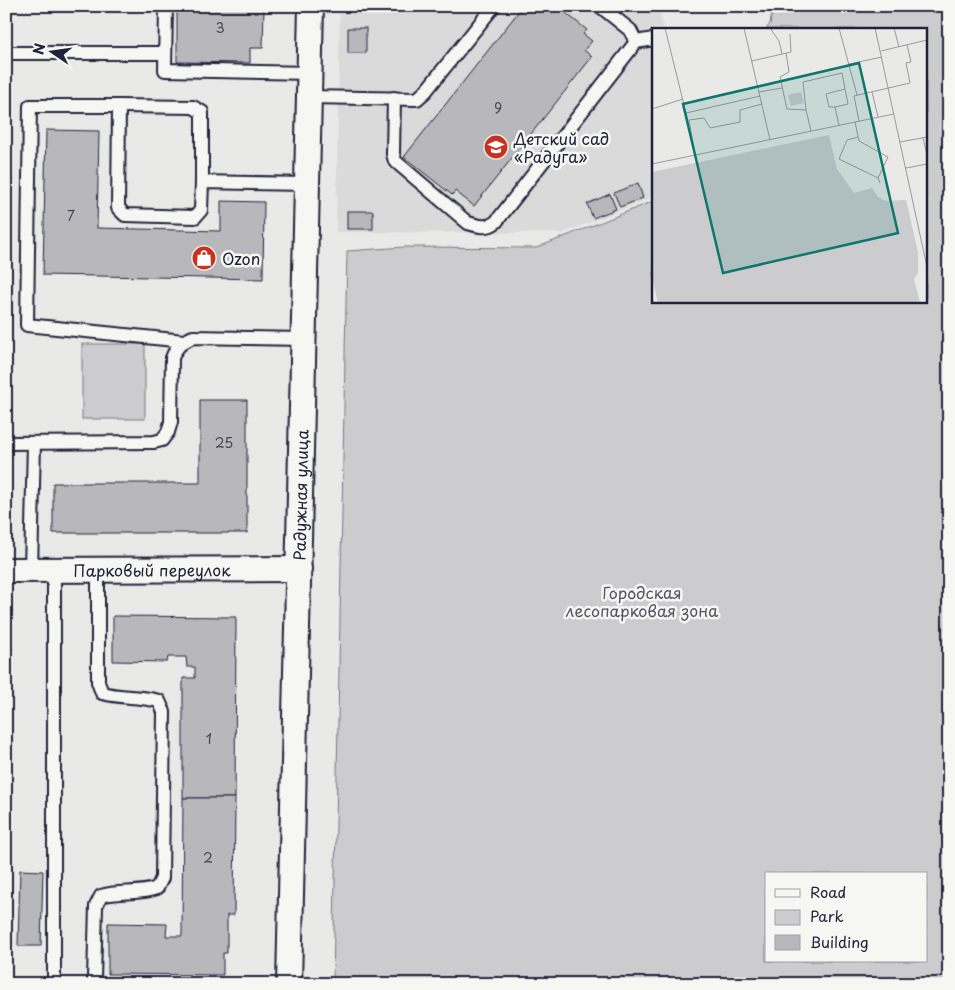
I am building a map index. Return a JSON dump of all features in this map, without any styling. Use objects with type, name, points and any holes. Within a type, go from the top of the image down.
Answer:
[{"type":"street","name":"Радужная улица","points":[[289,984],[311,6]]},
{"type":"street","name":"Парковый переулок","points":[[6,570],[299,569]]},
{"type":"lane","points":[[166,6],[165,70],[310,73]]},
{"type":"lane","points":[[309,97],[417,99],[425,92],[494,6]]},
{"type":"lane","points":[[600,6],[630,30],[636,42]]},
{"type":"lane","points":[[394,98],[393,154],[395,161],[468,223],[481,227],[487,226],[496,222],[636,42],[652,39]]},
{"type":"lane","points":[[6,53],[165,53]]},
{"type":"lane","points":[[119,106],[118,208],[125,215],[195,217],[201,210],[202,112],[193,106],[119,106],[30,106],[27,325],[184,341]]},
{"type":"lane","points":[[202,182],[307,184]]},
{"type":"lane","points":[[6,443],[154,442],[162,440],[168,432],[170,422],[172,358],[175,348],[184,341],[193,337],[304,339]]},
{"type":"lane","points":[[34,443],[43,570],[54,984]]},
{"type":"lane","points":[[96,984],[94,980],[96,906],[101,896],[110,893],[148,892],[157,888],[162,878],[164,712],[159,701],[153,699],[115,697],[102,693],[98,682],[98,570]]},
{"type":"shaded area","name":"Детский сад «Радуга»","points":[[340,6],[659,6],[663,28],[652,28],[652,198],[563,233],[336,232]]},
{"type":"green space","name":"Городская лесопарковая зона","points":[[773,6],[949,6],[949,984],[333,984],[347,251],[406,247],[536,248],[652,202],[652,302],[928,302],[928,28],[767,28],[770,24]]},
{"type":"green space","points":[[82,344],[145,344],[145,419],[82,419]]},
{"type":"building","points":[[177,6],[264,6],[263,48],[250,48],[250,63],[177,62]]},
{"type":"building","points":[[523,6],[557,6],[587,30],[583,34],[592,41],[584,50],[592,57],[474,206],[455,191],[452,195],[404,157]]},
{"type":"building","points":[[348,28],[366,28],[366,53],[348,53]]},
{"type":"building","points":[[46,130],[99,131],[97,228],[221,231],[221,201],[264,202],[263,279],[43,275]]},
{"type":"building","points":[[638,183],[643,198],[620,207],[614,193]]},
{"type":"building","points":[[610,194],[616,209],[593,218],[587,204]]},
{"type":"building","points":[[347,211],[373,211],[373,229],[347,229]]},
{"type":"building","points":[[200,400],[247,400],[247,533],[53,533],[53,483],[200,483]]},
{"type":"building","points":[[6,481],[8,481],[8,523],[6,523]]},
{"type":"building","points":[[113,616],[236,617],[235,798],[183,798],[183,678],[195,678],[195,667],[187,667],[186,657],[168,657],[167,662],[113,661]]},
{"type":"building","points":[[183,798],[235,798],[234,915],[227,915],[227,953],[223,953],[223,975],[108,974],[108,923],[167,924],[166,936],[182,936]]},
{"type":"building","points":[[20,870],[43,871],[41,946],[18,946]]},
{"type":"place","name":"Детский сад «Радуга»","points":[[496,147]]},
{"type":"place","name":"Ozon","points":[[204,258]]}]
